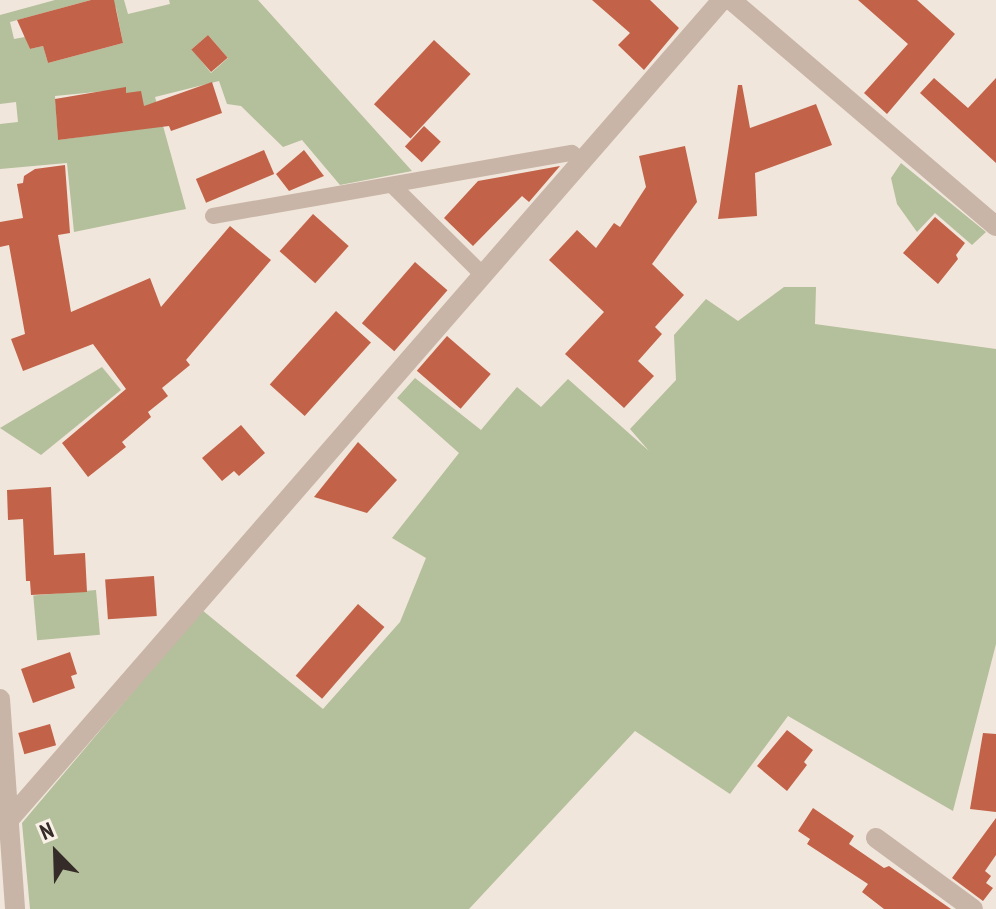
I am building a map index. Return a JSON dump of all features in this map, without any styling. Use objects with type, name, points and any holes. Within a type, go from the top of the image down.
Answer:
[{"type":"street","points":[[4,825],[722,0]]},
{"type":"street","points":[[731,0],[996,226]]},
{"type":"street","points":[[0,699],[4,825],[15,909]]},
{"type":"street","points":[[876,838],[973,909]]},
{"type":"lane","points":[[213,216],[572,153],[582,161]]},
{"type":"lane","points":[[392,185],[483,275]]},
{"type":"green space","points":[[55,0],[91,0],[10,22],[14,39],[25,37],[30,49],[43,46],[48,63],[123,43],[116,8],[108,0],[124,0],[128,14],[170,4],[169,0],[258,0],[412,171],[340,185],[302,140],[283,147],[241,106],[227,104],[219,81],[155,97],[186,209],[74,232],[67,163],[0,169],[0,124],[18,122],[16,102],[0,104],[0,15]],"holes":[[[208,35],[228,58],[211,73],[192,49]],[[106,91],[108,133],[58,140],[55,96]]]},
{"type":"green space","points":[[901,163],[986,232],[972,245],[935,213],[917,232],[897,204],[891,178]]},
{"type":"green space","points":[[784,287],[816,287],[815,324],[996,349],[996,644],[953,811],[788,716],[730,794],[635,731],[469,909],[30,909],[22,823],[202,610],[323,709],[400,622],[426,558],[392,538],[459,453],[397,398],[415,378],[481,430],[517,387],[541,407],[568,379],[649,451],[630,429],[676,380],[674,335],[706,299],[738,321]]},
{"type":"green space","points":[[102,367],[121,390],[41,455],[0,428]]},
{"type":"green space","points":[[96,590],[100,635],[37,640],[33,595]]},
{"type":"building","points":[[91,0],[114,0],[123,43],[48,63],[43,46],[30,49],[17,20]]},
{"type":"building","points":[[592,0],[650,0],[679,28],[644,70],[618,45],[630,33]]},
{"type":"building","points":[[858,0],[917,0],[955,34],[887,114],[864,93],[908,44]]},
{"type":"building","points":[[208,35],[228,58],[211,72],[191,49]]},
{"type":"building","points":[[434,40],[471,74],[411,138],[374,104]]},
{"type":"building","points":[[934,78],[968,108],[996,78],[996,163],[920,93]]},
{"type":"building","points":[[212,82],[222,113],[171,131],[169,126],[58,140],[55,99],[126,87],[126,93],[141,91],[144,106]]},
{"type":"building","points":[[738,85],[742,85],[750,128],[816,104],[832,145],[755,173],[757,216],[718,219]]},
{"type":"building","points":[[424,126],[441,142],[422,162],[405,146]]},
{"type":"building","points":[[685,146],[697,202],[652,264],[684,295],[655,327],[662,334],[638,361],[654,376],[624,408],[565,354],[604,312],[549,260],[577,230],[596,248],[614,223],[620,227],[646,187],[639,156]]},
{"type":"building","points":[[264,150],[274,174],[206,203],[196,179]]},
{"type":"building","points":[[304,150],[324,176],[289,191],[276,174]]},
{"type":"building","points":[[65,165],[70,233],[58,235],[71,312],[150,278],[161,307],[230,226],[271,260],[186,360],[190,365],[162,388],[168,396],[148,412],[151,417],[122,442],[126,447],[88,477],[62,443],[126,389],[93,344],[23,371],[11,339],[25,334],[9,245],[0,247],[0,222],[23,218],[17,184],[23,183],[24,176],[35,169]]},
{"type":"building","points":[[560,166],[529,202],[522,196],[473,246],[444,218],[478,181]]},
{"type":"building","points":[[313,214],[349,246],[315,283],[280,251]]},
{"type":"building","points":[[935,217],[965,243],[956,255],[958,259],[938,284],[903,253]]},
{"type":"building","points":[[415,262],[447,290],[394,351],[362,323]]},
{"type":"building","points":[[336,311],[371,342],[305,416],[270,385]]},
{"type":"building","points":[[447,336],[491,374],[461,409],[417,371]]},
{"type":"building","points":[[241,425],[265,453],[239,476],[234,471],[222,481],[202,458]]},
{"type":"building","points":[[358,442],[397,480],[367,513],[314,497]]},
{"type":"building","points":[[51,487],[54,555],[85,553],[87,592],[31,595],[30,581],[26,581],[23,519],[8,520],[7,490]]},
{"type":"building","points":[[154,576],[157,616],[108,619],[105,579]]},
{"type":"building","points":[[358,604],[384,627],[322,699],[296,676]]},
{"type":"building","points":[[70,652],[77,674],[71,676],[75,688],[33,703],[21,669]]},
{"type":"building","points":[[50,724],[56,745],[24,754],[18,733]]},
{"type":"building","points":[[787,730],[813,750],[804,762],[807,765],[787,791],[757,766]]},
{"type":"building","points":[[983,733],[996,734],[996,812],[970,809]]},
{"type":"building","points":[[813,808],[854,836],[849,844],[884,868],[889,866],[951,909],[884,909],[862,892],[868,884],[807,844],[810,839],[798,831]]},
{"type":"building","points":[[996,818],[996,855],[985,871],[991,876],[986,883],[993,888],[983,901],[952,878]]}]
